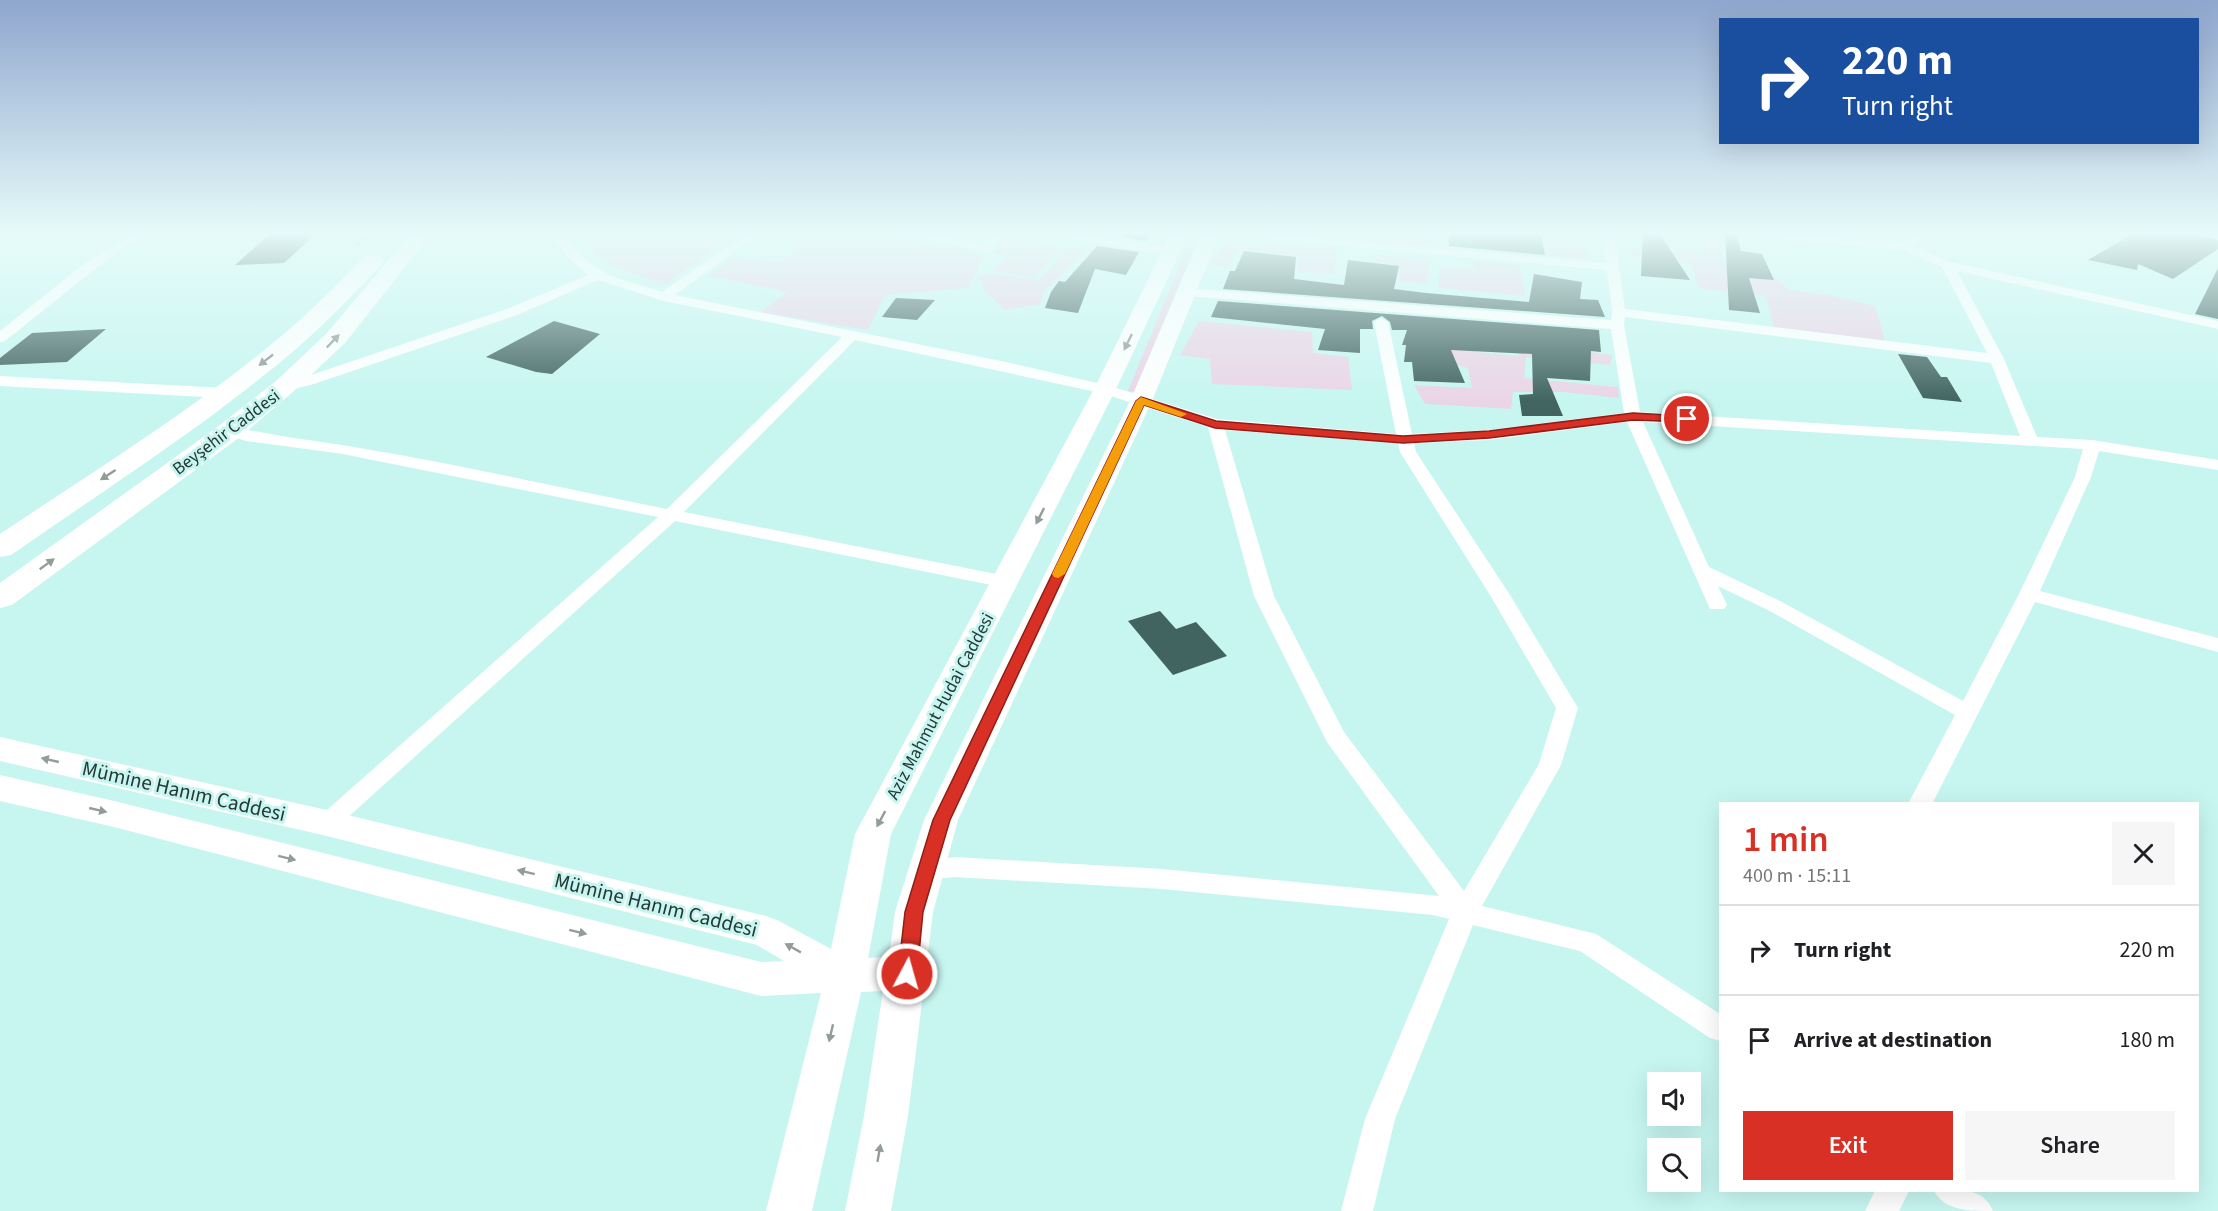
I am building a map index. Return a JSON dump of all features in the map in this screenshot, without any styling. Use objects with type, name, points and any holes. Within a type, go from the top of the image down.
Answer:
[{"type":"highway","name":"Beyşehir Caddesi","points":[[0,548],[58,507],[144,452],[224,393],[293,339],[347,290]]},
{"type":"highway","name":"Beyşehir Caddesi","points":[[0,598],[230,431],[285,386],[336,338],[375,290]]},
{"type":"highway","points":[[0,537],[58,507]]},
{"type":"street","points":[[0,338],[61,290]]},
{"type":"street","points":[[285,386],[309,381],[512,312],[565,290]]},
{"type":"street","points":[[640,290],[664,297],[1105,389],[1215,424],[1403,440],[1489,435],[1633,417],[2092,445],[2218,465]]},
{"type":"street","points":[[664,297],[674,290]]},
{"type":"street","name":"Aziz Mahmut Hudai Caddesi","points":[[789,1211],[844,976],[873,834],[1006,582],[1153,290]]},
{"type":"street","points":[[1614,290],[1633,417],[1717,605]]},
{"type":"street","points":[[1960,290],[1997,359],[2030,440]]},
{"type":"street","points":[[2058,290],[2218,325]]},
{"type":"street","points":[[868,1211],[907,974],[914,912],[941,820],[1141,401],[1186,292],[1618,319],[1997,359]]},
{"type":"street","points":[[1357,1211],[1380,1119],[1465,912],[1551,765],[1567,708],[1500,595],[1408,452],[1403,440],[1404,425],[1381,322]]},
{"type":"street","points":[[327,823],[672,514],[852,335]]},
{"type":"street","points":[[0,381],[224,393]]},
{"type":"street","points":[[1215,424],[1264,596],[1335,736],[1465,912]]},
{"type":"street","points":[[230,431],[246,436],[343,449],[1006,582]]},
{"type":"street","points":[[1921,802],[2029,594],[2082,477],[2092,445]]},
{"type":"street","points":[[1702,571],[1775,606],[1968,713]]},
{"type":"street","points":[[2029,594],[2218,645]]},
{"type":"street","name":"Mümine Hanım Caddesi","points":[[0,749],[327,823],[766,932],[844,976]]},
{"type":"street","name":"Mümine Hanım Caddesi","points":[[0,788],[114,814],[761,979],[844,976]]},
{"type":"street","points":[[926,870],[955,867],[1162,879],[1433,905],[1587,942],[1719,1028]]},
{"type":"street","points":[[844,976],[907,974]]},
{"type":"street","points":[[1881,1211],[1892,1192]]},
{"type":"street","points":[[1951,1192],[1977,1211]]},
{"type":"shaded area","points":[[775,290],[950,290],[885,295],[868,330],[761,312],[787,292]]},
{"type":"shaded area","points":[[1046,290],[1040,304],[1005,310],[985,291]]},
{"type":"shaded area","points":[[1170,290],[1177,290],[1135,392],[1128,391]]},
{"type":"shaded area","points":[[1455,290],[1524,290],[1525,296]]},
{"type":"shaded area","points":[[1712,290],[1788,290],[1833,296],[1875,306],[1885,341],[1774,327],[1766,296]]},
{"type":"shaded area","points":[[1199,321],[1312,332],[1313,353],[1348,357],[1352,390],[1212,384],[1210,359],[1180,355]]},
{"type":"shaded area","points":[[1449,336],[1473,337],[1477,352],[1518,356],[1523,343],[1612,355],[1610,365],[1526,357],[1524,378],[1618,387],[1619,398],[1564,392],[1513,392],[1511,409],[1425,404],[1414,385],[1472,388],[1468,368],[1453,364]]},
{"type":"building","points":[[1053,290],[1087,290],[1078,313],[1045,308]]},
{"type":"building","points":[[1230,290],[1398,290],[1529,302],[1531,290],[1581,290],[1580,299],[1598,300],[1605,317]]},
{"type":"building","points":[[1728,290],[1753,290],[1760,313],[1729,310]]},
{"type":"building","points":[[2207,290],[2218,290],[2218,319],[2195,314]]},
{"type":"building","points":[[896,298],[935,300],[917,320],[882,317]]},
{"type":"building","points":[[1218,301],[1599,330],[1601,352],[1591,351],[1590,381],[1547,378],[1563,416],[1522,416],[1519,395],[1533,394],[1532,354],[1451,350],[1465,383],[1414,381],[1412,362],[1404,362],[1406,345],[1402,345],[1407,330],[1392,330],[1390,322],[1382,316],[1372,321],[1373,329],[1360,329],[1360,353],[1318,350],[1325,329],[1211,317]]},
{"type":"building","points":[[554,321],[600,334],[552,374],[536,372],[486,357]]},
{"type":"building","points":[[106,329],[67,362],[0,365],[0,358],[32,333]]},
{"type":"building","points":[[1898,354],[1927,357],[1941,377],[1947,377],[1962,402],[1923,398]]},
{"type":"building","points":[[1160,611],[1176,629],[1196,622],[1227,656],[1173,675],[1128,621]]},
{"type":"slow traffic","points":[[1058,574],[1141,401],[1181,414]]},
{"type":"route","points":[[907,974],[914,912],[941,820],[1141,401],[1215,424],[1403,440],[1489,435],[1633,417],[1687,419]]}]
